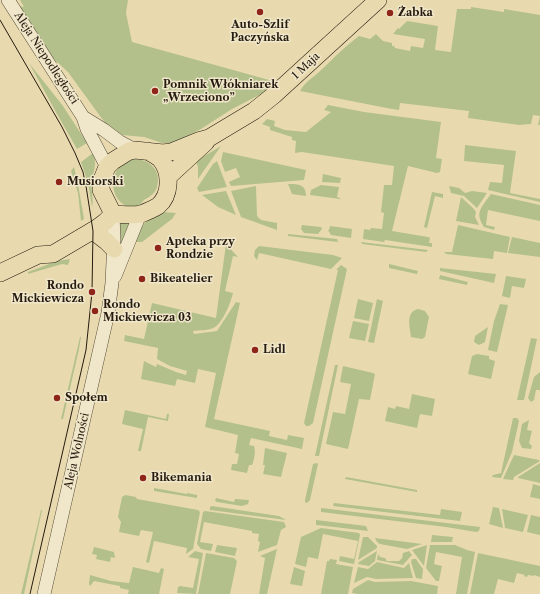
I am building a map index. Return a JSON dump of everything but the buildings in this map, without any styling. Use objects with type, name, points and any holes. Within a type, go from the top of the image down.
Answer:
[{"type":"main road","name":"1 Maja","points":[[141,154],[171,152],[209,138],[254,111],[274,96],[378,0]]},
{"type":"main road","name":"1 Maja","points":[[168,181],[209,138]]},
{"type":"main road","points":[[0,273],[38,255],[50,243],[92,219],[109,207],[140,214],[159,205],[165,196],[168,181],[165,168],[141,154],[112,161],[107,167],[101,182],[101,190],[109,207],[105,222],[93,231],[53,254],[38,255]]},
{"type":"main road","points":[[93,231],[114,249]]},
{"type":"street","name":"Aleja Niepodległości","points":[[8,0],[83,117],[107,167]]},
{"type":"street","name":"Aleja Niepodległości","points":[[83,117],[141,154]]},
{"type":"street","name":"Aleja Wolności","points":[[44,594],[105,327],[112,283],[114,249],[109,207]]},
{"type":"street","name":"Aleja Wolności","points":[[112,283],[140,214]]},
{"type":"green space","points":[[20,0],[128,0],[126,13],[132,42],[280,83],[232,109],[201,129],[173,143],[162,143],[144,137],[122,135],[114,132],[108,127],[68,72],[46,52],[19,6],[24,7]]},
{"type":"green space","points":[[471,7],[504,12],[504,9],[540,15],[540,116],[533,115],[531,124],[519,125],[468,118],[469,111],[400,103],[399,110],[392,109],[300,91],[308,81],[359,36],[370,39],[376,34],[383,41],[392,43],[392,46],[395,48],[410,51],[411,46],[423,48],[425,39],[393,34],[407,21],[438,26],[435,50],[451,52],[457,9],[471,9]]},
{"type":"green space","points":[[29,63],[63,106],[87,143],[77,149]]},
{"type":"green space","points":[[328,105],[364,112],[441,122],[436,158],[442,159],[440,172],[437,173],[408,166],[392,231],[428,237],[430,238],[429,243],[432,243],[432,247],[385,240],[384,242],[363,239],[364,229],[382,229],[384,213],[381,212],[384,185],[392,185],[394,166],[302,152],[295,153],[296,141],[292,140],[292,137],[270,130],[270,127],[262,124],[267,119],[275,121],[274,126],[285,130],[306,132],[331,112],[324,110]]},
{"type":"green space","points":[[465,145],[516,151],[510,193],[540,199],[540,202],[488,190],[490,182],[502,183],[504,165],[464,161]]},
{"type":"green space","points":[[221,146],[198,179],[198,167],[196,161]]},
{"type":"green space","points":[[223,152],[306,170],[304,180],[231,186],[229,182],[240,177],[236,168],[225,172],[221,161]]},
{"type":"green space","points":[[93,153],[95,162],[92,180],[92,207],[88,183],[81,162]]},
{"type":"green space","points":[[134,159],[145,161],[150,164],[156,171],[158,181],[155,192],[152,195],[138,206],[129,207],[122,203],[117,197],[113,180],[116,172],[123,164]]},
{"type":"green space","points":[[217,161],[227,187],[199,192],[197,188],[213,164]]},
{"type":"green space","points":[[74,167],[84,219],[81,221],[78,193],[71,171]]},
{"type":"green space","points":[[323,174],[341,178],[340,183],[322,182]]},
{"type":"green space","points":[[288,184],[303,187],[306,192],[306,196],[292,194]]},
{"type":"green space","points":[[321,185],[339,187],[337,197],[340,199],[310,195],[311,190]]},
{"type":"green space","points":[[256,186],[257,216],[261,220],[277,223],[277,230],[241,217],[231,191]]},
{"type":"green space","points":[[449,186],[459,188],[465,193],[472,191],[487,193],[477,208],[464,196],[451,193]]},
{"type":"green space","points":[[226,191],[236,215],[218,207],[202,195]]},
{"type":"green space","points":[[432,192],[443,194],[443,198],[435,196],[427,228],[424,227]]},
{"type":"green space","points":[[491,194],[540,205],[540,221],[488,210],[486,225],[495,227],[494,230],[484,227],[479,213],[482,206]]},
{"type":"green space","points":[[461,197],[476,212],[475,217],[479,225],[456,221]]},
{"type":"green space","points":[[164,212],[176,213],[172,219],[142,242],[136,242],[145,222]]},
{"type":"green space","points":[[131,219],[122,253],[118,252],[119,222]]},
{"type":"green space","points":[[302,225],[321,227],[322,229],[318,234],[304,233],[301,229]]},
{"type":"green space","points":[[458,225],[510,237],[507,253],[494,251],[493,259],[446,254],[444,252],[452,252]]},
{"type":"green space","points":[[330,226],[352,229],[351,238],[331,235],[328,230]]},
{"type":"green space","points":[[288,234],[337,239],[338,242],[288,236]]},
{"type":"green space","points":[[512,237],[540,243],[540,257],[508,253]]},
{"type":"green space","points":[[361,242],[428,250],[426,252],[362,244]]},
{"type":"green space","points":[[226,244],[238,257],[233,256],[225,291],[233,293],[226,312],[215,327],[207,330],[193,331],[194,334],[217,331],[236,302],[240,303],[214,419],[270,431],[269,436],[287,440],[288,435],[304,438],[302,449],[251,438],[249,445],[254,446],[255,451],[252,465],[249,465],[247,473],[231,470],[232,464],[237,464],[239,454],[235,453],[238,435],[205,427],[216,373],[198,369],[195,383],[177,379],[175,386],[141,379],[144,361],[156,367],[157,364],[186,375],[187,371],[170,366],[157,359],[158,348],[124,341],[125,335],[144,339],[152,303],[216,318]]},
{"type":"green space","points":[[259,246],[333,255],[342,258],[331,269],[259,253],[257,260],[254,256],[255,250]]},
{"type":"green space","points":[[70,259],[68,265],[62,264],[28,274],[28,272],[57,261]]},
{"type":"green space","points":[[389,264],[418,271],[417,274],[389,268]]},
{"type":"green space","points":[[341,265],[347,269],[313,423],[306,426],[304,423],[338,270],[336,270]]},
{"type":"green space","points":[[440,268],[496,274],[494,283],[440,271]]},
{"type":"green space","points":[[440,275],[468,282],[467,285],[439,279]]},
{"type":"green space","points":[[506,276],[526,279],[524,288],[512,286],[510,298],[502,296]]},
{"type":"green space","points":[[358,299],[373,303],[369,321],[354,318]]},
{"type":"green space","points":[[377,299],[383,301],[374,343],[368,342]]},
{"type":"green space","points":[[500,304],[508,305],[497,352],[488,350],[494,321]]},
{"type":"green space","points":[[418,309],[425,311],[429,317],[425,337],[422,339],[411,337],[409,320],[411,313]]},
{"type":"green space","points":[[353,321],[369,324],[365,341],[349,338]]},
{"type":"green space","points":[[488,327],[485,342],[479,345],[474,342],[475,336]]},
{"type":"green space","points":[[80,337],[79,349],[63,419],[61,419]]},
{"type":"green space","points":[[531,338],[537,339],[524,400],[517,400]]},
{"type":"green space","points":[[477,354],[489,356],[489,359],[495,361],[491,379],[468,374],[472,356]]},
{"type":"green space","points":[[335,365],[338,365],[319,456],[315,456]]},
{"type":"green space","points":[[343,366],[375,374],[370,400],[359,399],[348,449],[326,444],[333,412],[345,414],[351,384],[340,382]]},
{"type":"green space","points":[[540,372],[540,390],[536,390],[534,400],[531,402],[528,398],[534,377]]},
{"type":"green space","points":[[412,394],[435,399],[432,416],[420,414],[417,428],[385,421],[388,407],[395,409],[396,406],[409,409]]},
{"type":"green space","points":[[125,410],[166,419],[167,414],[169,414],[168,421],[148,417],[141,451],[138,451],[143,429],[122,424]]},
{"type":"green space","points":[[513,418],[517,418],[519,421],[512,452],[501,478],[492,477],[493,475],[501,473]]},
{"type":"green space","points":[[529,420],[527,430],[532,431],[529,443],[532,446],[531,449],[522,448],[519,441],[522,424]]},
{"type":"green space","points":[[265,448],[287,453],[281,477],[263,474],[265,465],[263,465]]},
{"type":"green space","points":[[514,455],[540,461],[514,477],[513,480],[503,479]]},
{"type":"green space","points":[[317,463],[310,500],[307,503],[305,500],[313,464]]},
{"type":"green space","points":[[540,463],[540,483],[518,478],[518,477]]},
{"type":"green space","points":[[346,477],[417,490],[417,492],[345,479]]},
{"type":"green space","points":[[533,484],[540,486],[540,499],[530,497]]},
{"type":"green space","points":[[154,488],[197,495],[197,498],[154,491]]},
{"type":"green space","points":[[125,495],[136,497],[137,499],[198,510],[200,512],[193,549],[186,554],[187,548],[154,541],[149,563],[146,562],[153,532],[141,530],[139,536],[119,532],[121,522],[118,517],[122,497]]},
{"type":"green space","points":[[216,498],[234,502],[235,499],[249,500],[248,504],[242,506],[217,502],[215,501]]},
{"type":"green space","points":[[334,503],[440,515],[441,509],[462,512],[460,521],[333,506]]},
{"type":"green space","points":[[212,506],[279,516],[286,520],[210,510],[210,507]]},
{"type":"green space","points":[[493,507],[499,508],[503,528],[489,524]]},
{"type":"green space","points":[[321,508],[480,527],[479,531],[476,532],[321,512]]},
{"type":"green space","points":[[502,509],[528,515],[523,532],[505,528]]},
{"type":"green space","points":[[41,510],[24,594],[21,594]]},
{"type":"green space","points":[[205,511],[284,522],[286,527],[281,530],[277,545],[258,552],[260,542],[258,541],[259,534],[252,533],[252,531],[204,522],[200,542],[213,544],[211,551],[201,549],[197,544],[203,512]]},
{"type":"green space","points":[[531,515],[540,517],[540,535],[527,532]]},
{"type":"green space","points":[[316,520],[366,526],[368,531],[316,525]]},
{"type":"green space","points":[[321,528],[359,533],[360,535],[354,564],[339,561],[340,556],[354,559],[358,541],[323,534],[318,559],[308,557],[306,567],[295,564],[301,537]]},
{"type":"green space","points":[[432,535],[453,537],[452,542],[431,542]]},
{"type":"green space","points":[[363,537],[368,537],[377,546],[377,548],[358,560]]},
{"type":"green space","points":[[375,538],[422,544],[407,549],[380,544]]},
{"type":"green space","points":[[217,545],[237,548],[235,556],[215,552]]},
{"type":"green space","points":[[427,545],[424,566],[412,550]]},
{"type":"green space","points":[[430,545],[455,545],[475,552],[467,594],[456,594],[462,557],[436,552],[434,564],[442,566],[439,581],[436,581],[426,568]]},
{"type":"green space","points":[[94,547],[114,552],[115,558],[111,557],[110,562],[96,559],[97,555],[92,554]]},
{"type":"green space","points":[[277,549],[267,594],[259,594],[265,558],[260,556]]},
{"type":"green space","points":[[195,551],[203,553],[196,594],[177,593],[178,587],[180,586],[193,588],[199,559],[188,557]]},
{"type":"green space","points":[[377,551],[375,561],[369,566],[358,564],[359,562]]},
{"type":"green space","points":[[409,551],[412,555],[403,565],[377,560],[378,554],[387,561],[399,561],[402,558],[403,553]]},
{"type":"green space","points":[[206,553],[234,558],[237,561],[230,594],[198,594]]},
{"type":"green space","points":[[478,553],[540,566],[540,577],[528,575],[527,577],[517,573],[514,583],[498,579],[494,594],[470,594]]},
{"type":"green space","points":[[330,559],[337,560],[336,564],[353,567],[348,594],[321,594],[327,561]]},
{"type":"green space","points":[[412,559],[416,559],[423,569],[422,579],[416,578],[411,562]]},
{"type":"green space","points":[[377,562],[404,568],[409,563],[413,578],[376,579],[367,577],[354,583],[358,567],[368,569]]},
{"type":"green space","points":[[133,567],[159,573],[161,568],[164,569],[159,594],[128,594],[129,590],[120,588],[120,586],[94,581],[90,586],[89,584],[90,575],[111,581],[129,583]]},
{"type":"green space","points":[[294,567],[305,571],[302,586],[290,584]]},
{"type":"green space","points":[[368,580],[375,582],[411,581],[438,586],[437,594],[352,593],[353,589]]},
{"type":"tram line","points":[[0,20],[62,127],[75,153],[83,172],[93,231],[92,292],[86,350],[30,594]]},
{"type":"place","name":"Auto-Szlif Paczyńska","points":[[260,12]]},
{"type":"place","name":"Żabka","points":[[390,13]]},
{"type":"place","name":"Pomnik Włókniarek „Wrzeciono”","points":[[155,91]]},
{"type":"place","name":"Musiorski","points":[[59,182]]},
{"type":"place","name":"Apteka przy Rondzie","points":[[158,248]]},
{"type":"place","name":"Bikeatelier","points":[[142,279]]},
{"type":"place","name":"Rondo Mickiewicza","points":[[92,292]]},
{"type":"place","name":"Rondo Mickiewicza 03","points":[[95,311]]},
{"type":"place","name":"Lidl","points":[[255,350]]},
{"type":"place","name":"Społem","points":[[57,398]]},
{"type":"place","name":"Bikemania","points":[[143,478]]}]
